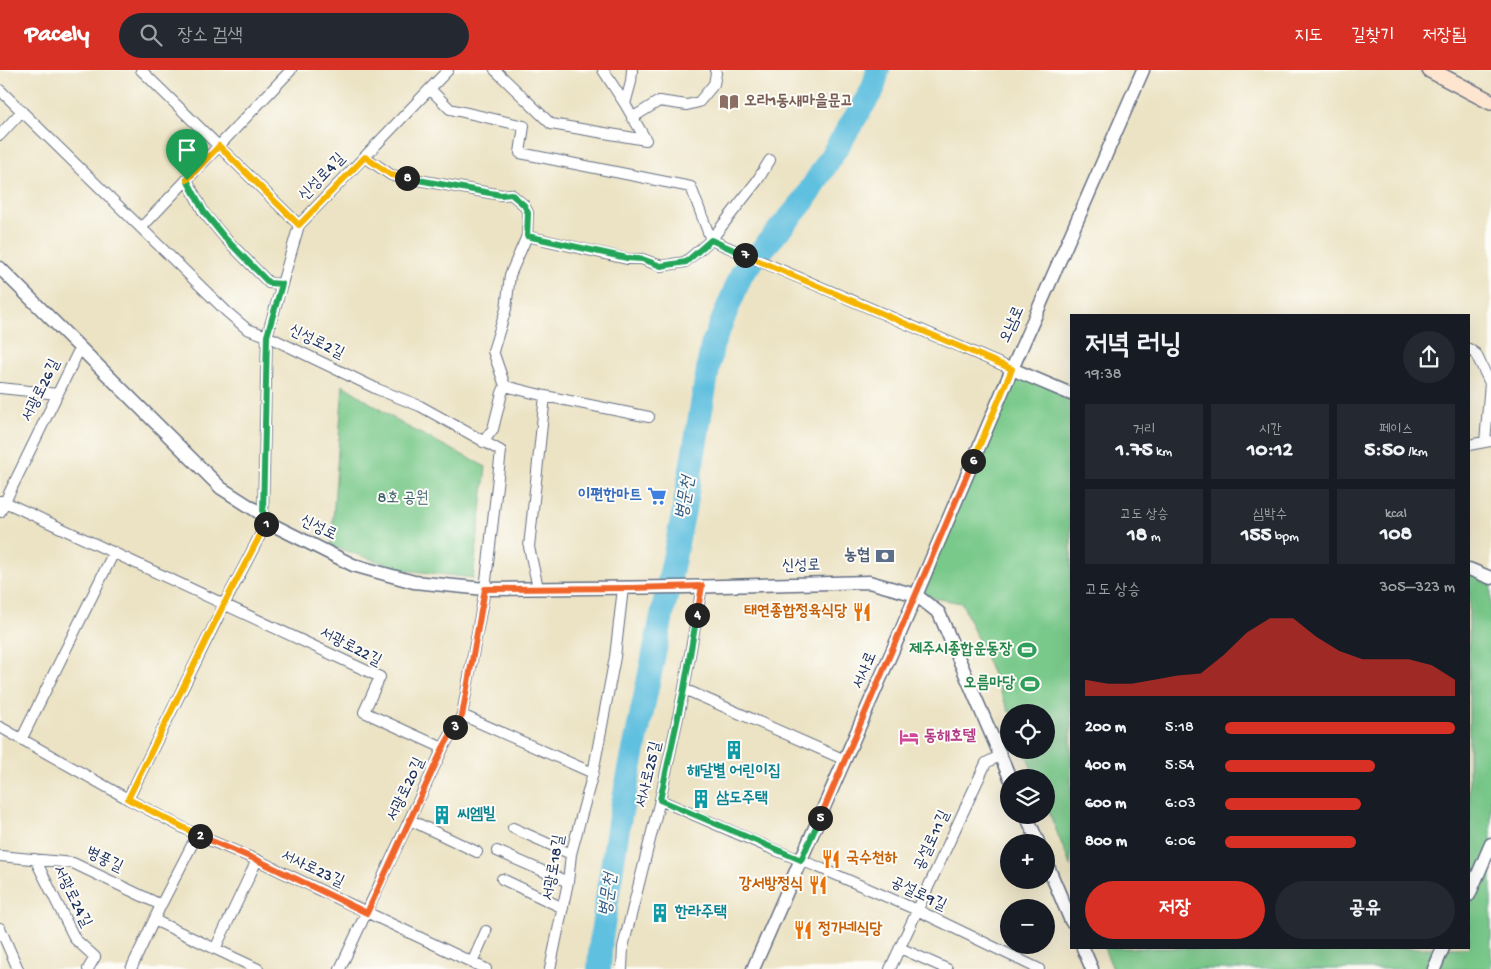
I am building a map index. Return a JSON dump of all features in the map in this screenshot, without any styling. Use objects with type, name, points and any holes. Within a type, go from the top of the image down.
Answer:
[{"type":"main road","points":[[1430,70],[1491,102]]},
{"type":"street","points":[[140,70],[299,225]]},
{"type":"street","points":[[141,228],[291,70]]},
{"type":"street","name":"신성로4길","points":[[265,518],[267,336],[299,225],[448,70]]},
{"type":"street","points":[[495,70],[551,124],[646,140],[603,70]]},
{"type":"street","points":[[625,104],[632,70]]},
{"type":"street","points":[[632,118],[659,101],[687,105],[699,102],[714,84],[715,70]]},
{"type":"street","name":"오남로","points":[[916,595],[1012,369],[1143,70]]},
{"type":"street","points":[[430,89],[450,109],[524,126],[520,153],[691,187],[711,240],[1070,394]]},
{"type":"street","name":"신성로2길","points":[[0,90],[227,312],[247,329],[267,336],[377,389],[420,406],[501,451],[485,589]]},
{"type":"street","points":[[0,134],[22,111]]},
{"type":"street","points":[[365,157],[391,175],[501,195],[511,194],[524,205],[528,213],[527,236],[510,275],[506,309],[493,350],[505,386],[493,429],[483,442]]},
{"type":"street","points":[[527,236],[627,258],[642,259],[661,266],[686,262],[711,240],[757,181],[770,160]]},
{"type":"street","points":[[187,180],[204,212],[225,238],[269,283],[282,284]]},
{"type":"street","name":"신성로","points":[[0,268],[222,488],[265,518],[354,565],[414,582],[485,589],[685,587],[869,582],[916,595]]},
{"type":"street","name":"서광로26길","points":[[0,512],[3,502],[80,348]]},
{"type":"street","points":[[1470,350],[1476,354],[1490,383],[1488,441],[1470,445]]},
{"type":"street","points":[[505,386],[649,417]]},
{"type":"street","points":[[0,388],[58,394]]},
{"type":"street","points":[[538,588],[529,547],[545,396]]},
{"type":"street","name":"서광로22길","points":[[3,502],[380,677],[364,712],[443,748]]},
{"type":"street","points":[[128,799],[265,518]]},
{"type":"street","points":[[22,738],[114,552]]},
{"type":"street","points":[[1470,568],[1491,578]]},
{"type":"street","name":"서사로25길","points":[[622,969],[624,947],[660,800],[684,689],[702,586]]},
{"type":"street","name":"서광로18길","points":[[550,969],[568,882],[571,854],[593,773],[628,588]]},
{"type":"street","name":"서광로20길","points":[[340,969],[443,748],[462,716],[485,589]]},
{"type":"street","points":[[916,595],[939,613],[1000,753]]},
{"type":"street","name":"서사로","points":[[753,969],[916,595]]},
{"type":"street","points":[[684,689],[845,760]]},
{"type":"street","points":[[462,716],[593,773]]},
{"type":"street","name":"서사로23길","points":[[0,727],[128,799],[197,835],[257,860],[486,969]]},
{"type":"street","name":"공설로11길","points":[[890,969],[986,763],[1000,756]]},
{"type":"street","points":[[660,800],[801,860]]},
{"type":"street","points":[[410,820],[477,852]]},
{"type":"street","points":[[513,828],[571,854]]},
{"type":"street","points":[[131,969],[197,835]]},
{"type":"street","points":[[1470,893],[1491,844]]},
{"type":"street","points":[[497,851],[568,882]]},
{"type":"street","name":"병풍길","points":[[0,856],[73,863],[161,905]]},
{"type":"street","name":"서광로24길","points":[[35,859],[75,939],[95,957],[88,969]]},
{"type":"street","points":[[215,949],[257,860]]},
{"type":"street","name":"공설로9길","points":[[801,860],[917,910],[1019,965],[1040,969]]},
{"type":"street","points":[[502,879],[563,908]]},
{"type":"street","points":[[1055,883],[1070,919]]},
{"type":"street","points":[[154,920],[258,969]]},
{"type":"street","points":[[0,928],[18,969]]},
{"type":"street","points":[[472,963],[486,931]]},
{"type":"street","points":[[900,948],[947,969]]},
{"type":"street","points":[[1082,949],[1092,969]]},
{"type":"street","points":[[1434,969],[1443,949]]},
{"type":"green space","name":"제주시종합운동장","points":[[1012,369],[1070,396],[1070,865],[1054,824],[1055,769],[1032,769],[1028,759],[1055,759],[1055,704],[1006,704],[962,603],[916,595]]},
{"type":"green space","name":"8호 공원","points":[[343,385],[404,425],[486,467],[473,578],[405,570],[331,546]]},
{"type":"green space","points":[[1470,572],[1491,581],[1491,969],[1113,969],[1104,949],[1470,949]]},
{"type":"waterway","name":"병문천","points":[[599,969],[601,939],[619,822],[684,510],[712,346],[742,273],[803,202],[873,89],[878,70]]},
{"type":"place","name":"오라1동새마을문고","points":[[729,102]]},
{"type":"place","name":"이편한마트","points":[[657,496]]},
{"type":"place","name":"농협","points":[[885,556]]},
{"type":"place","name":"태연종합정육식당","points":[[862,612]]},
{"type":"place","name":"제주시종합운동장","points":[[1027,650]]},
{"type":"place","name":"오름마당","points":[[1030,684]]},
{"type":"place","name":"동해호텔","points":[[909,737]]},
{"type":"place","name":"해달별 어린이집","points":[[734,750]]},
{"type":"place","name":"삼도주택","points":[[701,799]]},
{"type":"place","name":"씨엠빌","points":[[442,815]]},
{"type":"place","name":"국수천하","points":[[831,859]]},
{"type":"place","name":"강서방정식","points":[[818,885]]},
{"type":"place","name":"한라주택","points":[[660,913]]},
{"type":"place","name":"정가네식당","points":[[803,930]]},
{"type":"route","points":[[219,146],[299,225],[365,157],[391,175],[501,195],[511,194],[524,205],[528,213],[527,236],[627,258],[642,259],[661,266],[686,262],[711,240],[1012,369],[801,860],[660,800],[684,689],[702,586],[485,589],[462,716],[443,748],[367,913],[257,860],[197,835],[128,799],[224,604],[267,522],[263,514],[267,336],[282,284],[269,283],[225,238],[204,212],[187,180],[219,146]]}]
